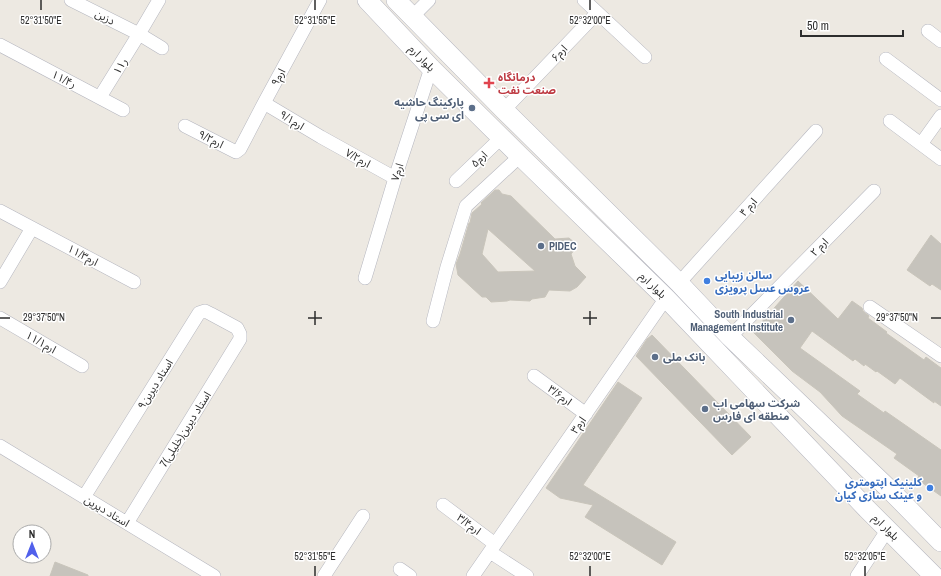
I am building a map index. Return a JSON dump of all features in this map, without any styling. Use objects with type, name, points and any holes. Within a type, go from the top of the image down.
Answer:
[{"type":"main road","name":"بلوار ارم","points":[[366,0],[431,68],[666,298],[934,576]]},
{"type":"main road","name":"بلوار ارم","points":[[396,0],[504,110],[679,283],[730,337],[941,542]]},
{"type":"street","name":"دزین","points":[[71,0],[139,34],[162,48]]},
{"type":"street","name":"۱۱ر","points":[[100,97],[159,0]]},
{"type":"street","name":"ارم۹","points":[[236,152],[240,150],[320,0]]},
{"type":"street","points":[[412,17],[429,0]]},
{"type":"street","points":[[584,0],[645,57]]},
{"type":"street","name":"ارم۶","points":[[504,110],[597,13]]},
{"type":"street","points":[[928,31],[941,41]]},
{"type":"street","name":"۱۱/۴ر","points":[[0,45],[123,110]]},
{"type":"street","points":[[886,59],[941,100]]},
{"type":"street","name":"ارم۷","points":[[365,278],[395,178],[431,68]]},
{"type":"street","name":"۹/۱ارم","points":[[264,103],[321,138]]},
{"type":"street","points":[[921,144],[941,116]]},
{"type":"street","points":[[890,121],[941,159]]},
{"type":"street","name":"۹/۲ارم","points":[[185,126],[236,152]]},
{"type":"street","name":"ارم ۴","points":[[679,283],[816,131]]},
{"type":"street","name":"ارم۵","points":[[456,181],[502,137]]},
{"type":"street","name":"۷/۲ارم","points":[[321,138],[395,178]]},
{"type":"street","points":[[433,321],[447,266],[466,206],[520,156]]},
{"type":"street","name":"ارم ۲","points":[[730,337],[874,191]]},
{"type":"street","name":"۱۱/۳ارم","points":[[0,211],[134,282]]},
{"type":"street","points":[[0,282],[32,228]]},
{"type":"street","name":"ارم۳","points":[[473,576],[666,298]]},
{"type":"street","points":[[870,307],[941,356]]},
{"type":"street","name":"استاد دیرین۹","points":[[84,497],[199,313],[205,311],[211,314],[237,328],[240,334]]},
{"type":"street","name":"۱۱/۱ارم","points":[[0,318],[82,366]]},
{"type":"street","name":"7استاد دیرین(خلیلی)","points":[[127,523],[240,340],[240,334]]},
{"type":"street","name":"۳/۶ارم","points":[[534,376],[586,414]]},
{"type":"street","name":"استاد دیرین","points":[[0,446],[214,576]]},
{"type":"street","name":"۳/۴ارم","points":[[443,505],[492,548],[527,576]]},
{"type":"street","points":[[324,576],[363,516]]},
{"type":"street","points":[[857,576],[888,529]]},
{"type":"building","name":"PIDEC","points":[[495,190],[499,190],[502,194],[511,196],[555,239],[569,238],[576,244],[575,249],[571,254],[575,266],[586,277],[577,287],[570,291],[549,290],[545,297],[532,299],[530,301],[510,300],[491,302],[486,297],[482,297],[458,275],[456,264],[472,213],[482,204],[481,203]],"holes":[[[488,229],[535,271],[498,272],[482,254]]]},
{"type":"building","points":[[931,235],[941,244],[941,290],[932,284],[930,286],[907,270]]},
{"type":"building","points":[[798,281],[838,319],[852,301],[862,308],[863,311],[869,316],[868,318],[887,332],[886,333],[924,360],[926,357],[941,368],[941,406],[934,401],[934,403],[900,378],[895,384],[865,364],[864,366],[855,359],[853,361],[812,331],[800,348],[860,391],[857,394],[884,413],[885,411],[941,450],[941,496],[917,479],[919,476],[894,458],[897,454],[842,416],[820,392],[792,371],[753,332]]},
{"type":"building","name":"شرکت سهامی اب منطقه ای فارس","points":[[652,335],[751,437],[732,455],[636,356],[647,339]]},
{"type":"building","points":[[618,382],[642,398],[583,485],[676,542],[662,565],[585,517],[593,505],[560,498],[546,488]]},
{"type":"building","points":[[55,562],[88,575],[88,576],[50,576]]},
{"type":"place","name":"درمانگاه صنعت نفت","points":[[489,83]]},
{"type":"place","name":"پارکینگ حاشیه ای سی پی","points":[[472,108]]},
{"type":"place","name":"PIDEC","points":[[541,246]]},
{"type":"place","name":"سالن زیبایی عروس عسل پرويزی","points":[[707,281]]},
{"type":"place","name":"South Industrial Management Institute","points":[[791,320]]},
{"type":"place","name":"بانک ملی","points":[[655,357]]},
{"type":"place","name":"شرکت سهامی اب منطقه ای فارس","points":[[705,409]]},
{"type":"place","name":"کلینیک اپتومتری و عینک سازی کیان","points":[[930,488]]}]
